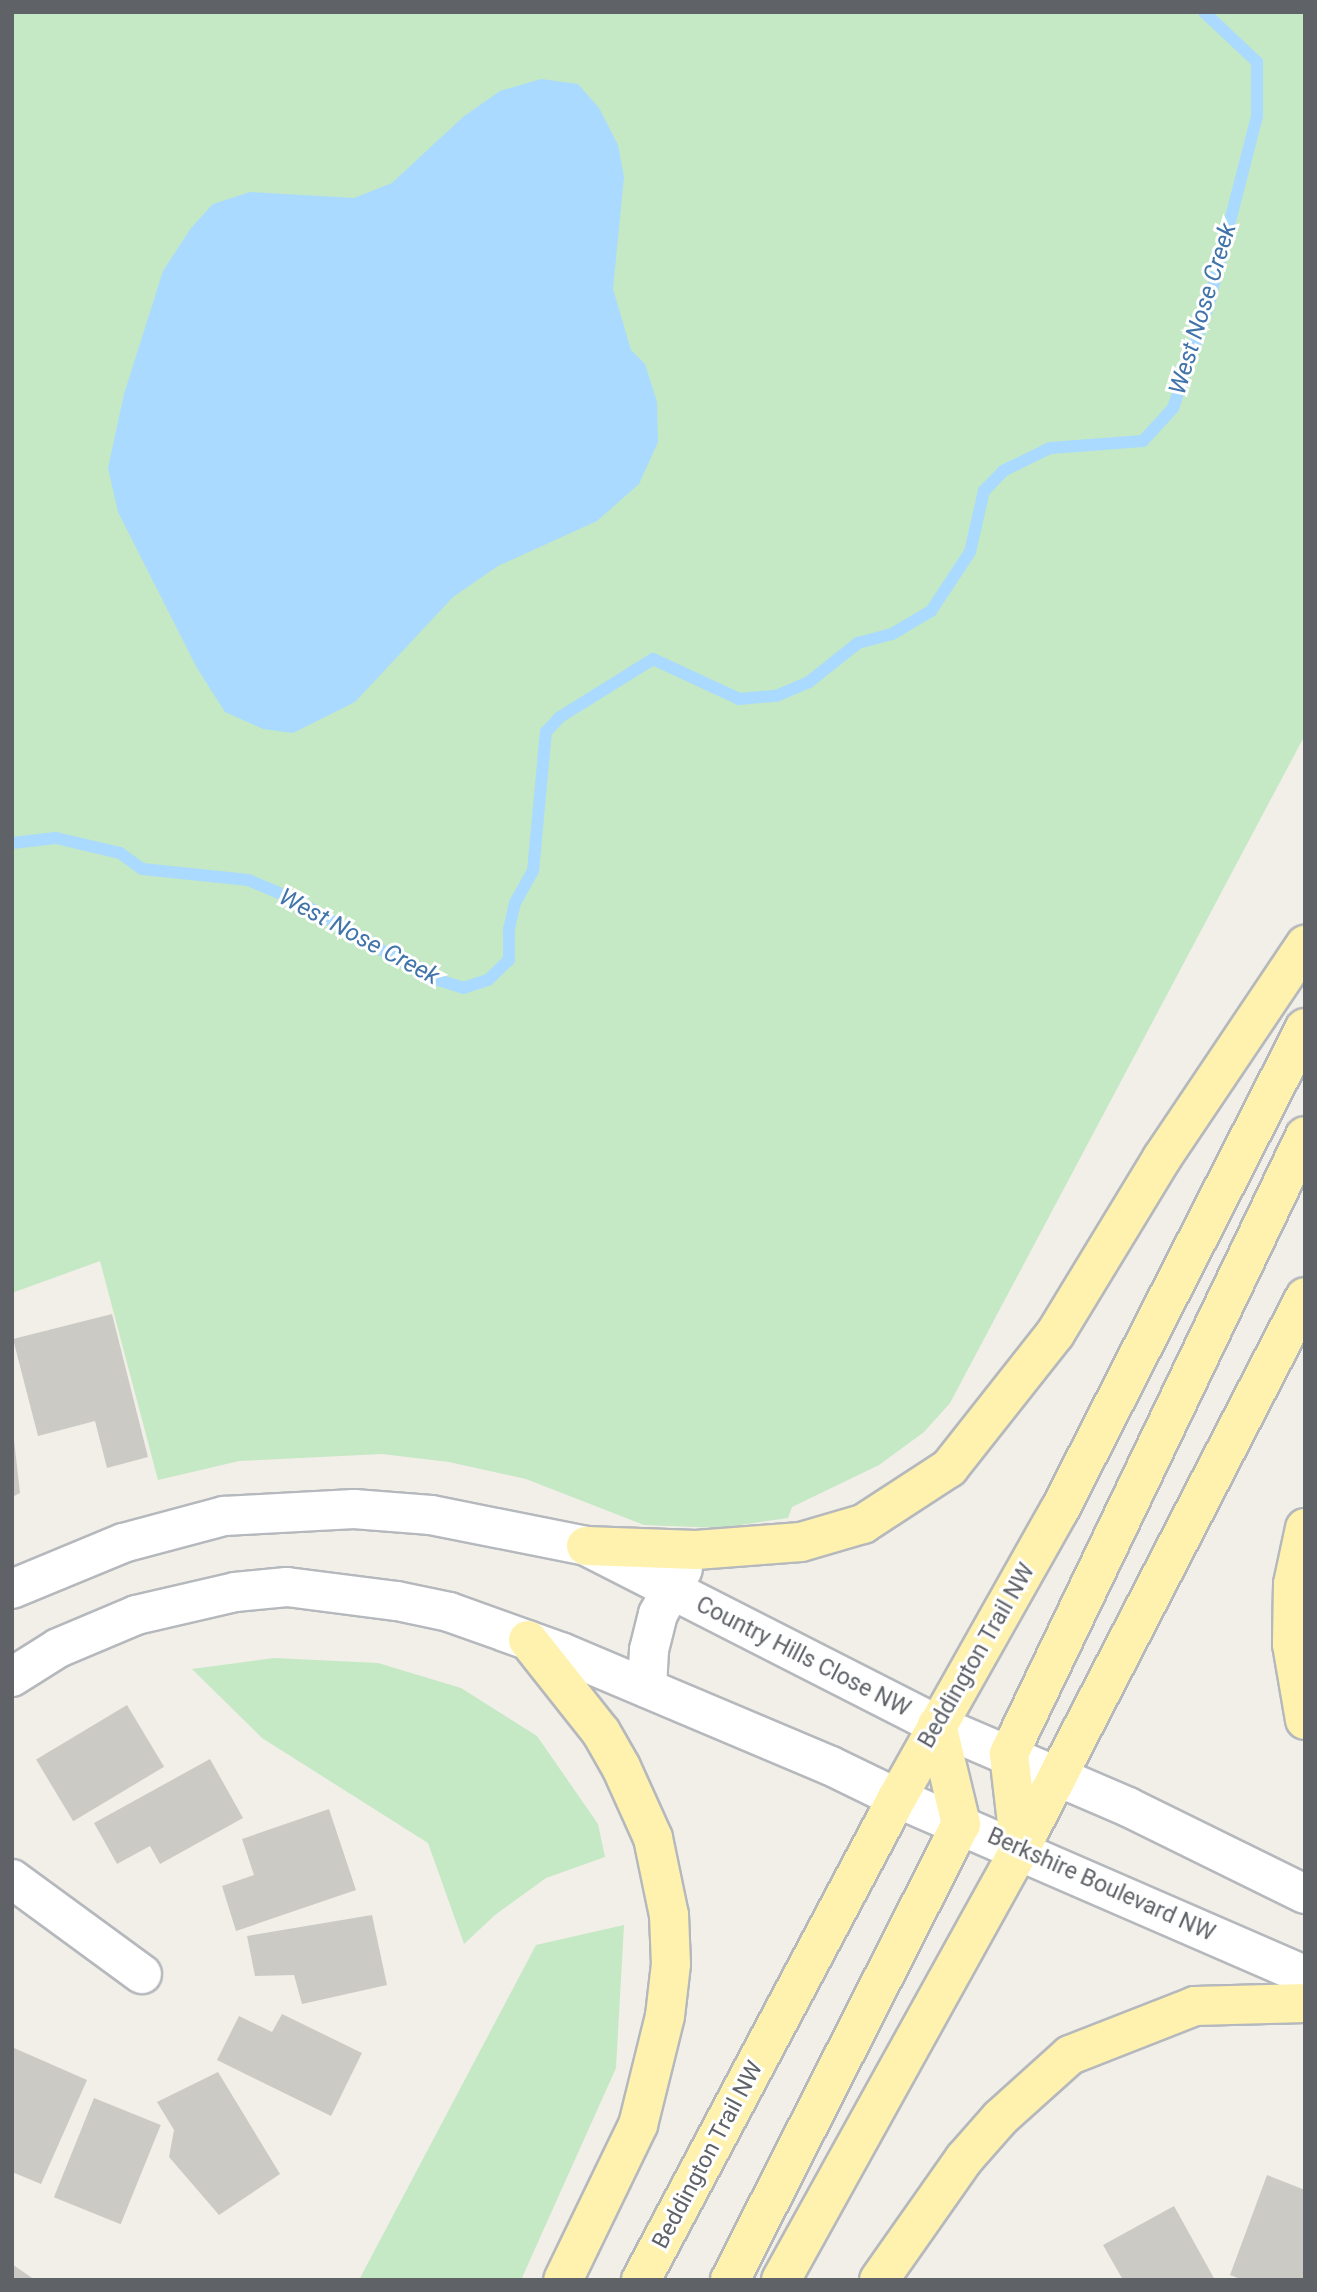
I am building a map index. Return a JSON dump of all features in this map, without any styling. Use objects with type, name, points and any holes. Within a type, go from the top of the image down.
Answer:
[{"type":"main road","points":[[586,1546],[696,1550],[801,1542],[863,1524],[949,1468],[1055,1334],[1162,1158],[1305,945]]},
{"type":"main road","name":"Beddington Trail NW","points":[[641,2280],[897,1798],[1059,1511],[1305,1028]]},
{"type":"main road","points":[[1020,1849],[1009,1754],[1305,1136]]},
{"type":"main road","points":[[781,2280],[1020,1849],[1305,1297]]},
{"type":"main road","points":[[1305,1528],[1293,1584],[1292,1643],[1305,1720]]},
{"type":"main road","points":[[528,1640],[601,1732],[621,1767],[653,1838],[669,1915],[671,1964],[665,2016],[641,2113],[614,2181],[563,2280]]},
{"type":"main road","points":[[730,2280],[961,1824],[937,1725]]},
{"type":"main road","points":[[878,2280],[964,2159],[1000,2118],[1070,2056],[1195,2006],[1305,2003]]},
{"type":"street","name":"Country Hills Close NW","points":[[12,1589],[123,1543],[224,1516],[278,1510],[432,1515],[586,1546],[937,1725]]},
{"type":"street","name":"Country Hills Close NW","points":[[647,1688],[649,1650],[668,1589],[696,1550]]},
{"type":"street","points":[[12,1677],[58,1647],[136,1615],[235,1591],[287,1587],[449,1612],[528,1640],[647,1688],[897,1798]]},
{"type":"street","points":[[937,1725],[1056,1775],[1305,1894]]},
{"type":"street","name":"Berkshire Boulevard NW","points":[[897,1798],[1020,1849],[1305,1975]]},
{"type":"street","points":[[12,1880],[142,1974]]},
{"type":"green space","points":[[12,12],[1305,12],[1305,735],[950,1403],[924,1432],[879,1465],[792,1507],[788,1518],[720,1528],[644,1525],[526,1479],[449,1462],[382,1454],[239,1461],[158,1480],[100,1261],[12,1293]]},
{"type":"green space","points":[[274,1658],[378,1663],[461,1688],[537,1736],[598,1824],[605,1857],[546,1878],[495,1915],[464,1944],[428,1843],[262,1738],[192,1669]]},
{"type":"green space","points":[[624,1925],[616,2068],[521,2280],[359,2280],[536,1945]]},
{"type":"water","points":[[541,79],[578,84],[599,108],[618,145],[624,177],[613,289],[631,350],[645,364],[657,402],[658,442],[639,484],[597,521],[498,566],[453,597],[355,702],[293,733],[263,729],[225,712],[197,668],[118,512],[108,468],[124,394],[163,271],[191,228],[213,204],[250,192],[354,198],[392,183],[463,117],[500,91]]},
{"type":"building","points":[[112,1314],[148,1457],[107,1468],[95,1421],[38,1436],[13,1339]]},
{"type":"building","points":[[14,1440],[20,1493],[12,1497],[12,1441]]},
{"type":"building","points":[[127,1705],[164,1767],[73,1821],[36,1760]]},
{"type":"building","points":[[210,1759],[243,1818],[160,1864],[150,1846],[117,1864],[94,1823]]},
{"type":"building","points":[[329,1809],[356,1890],[236,1931],[222,1886],[254,1875],[242,1839]]},
{"type":"building","points":[[372,1915],[387,1985],[302,2004],[294,1975],[255,1976],[247,1936]]},
{"type":"building","points":[[282,2014],[362,2053],[331,2116],[217,2060],[239,2016],[272,2032]]},
{"type":"building","points":[[14,2048],[87,2080],[41,2184],[12,2172]]},
{"type":"building","points":[[218,2072],[280,2174],[219,2215],[169,2157],[174,2130],[157,2102]]},
{"type":"building","points":[[94,2098],[161,2125],[121,2224],[54,2197]]},
{"type":"building","points":[[1267,2175],[1305,2190],[1305,2280],[1243,2280],[1230,2275]]},
{"type":"building","points":[[1174,2206],[1215,2280],[1123,2280],[1103,2245]]},
{"type":"building","points":[[12,2264],[35,2280],[12,2280]]},
{"type":"waterway","name":"West Nose Creek","points":[[12,843],[56,838],[120,853],[142,869],[248,880],[296,900],[428,977],[463,988],[488,980],[509,960],[509,929],[515,903],[533,871],[546,732],[560,717],[653,659],[739,699],[776,696],[809,682],[858,643],[892,634],[931,611],[970,552],[984,491],[1003,471],[1050,448],[1143,441],[1173,408],[1208,307],[1257,116],[1257,62],[1204,12]]}]
